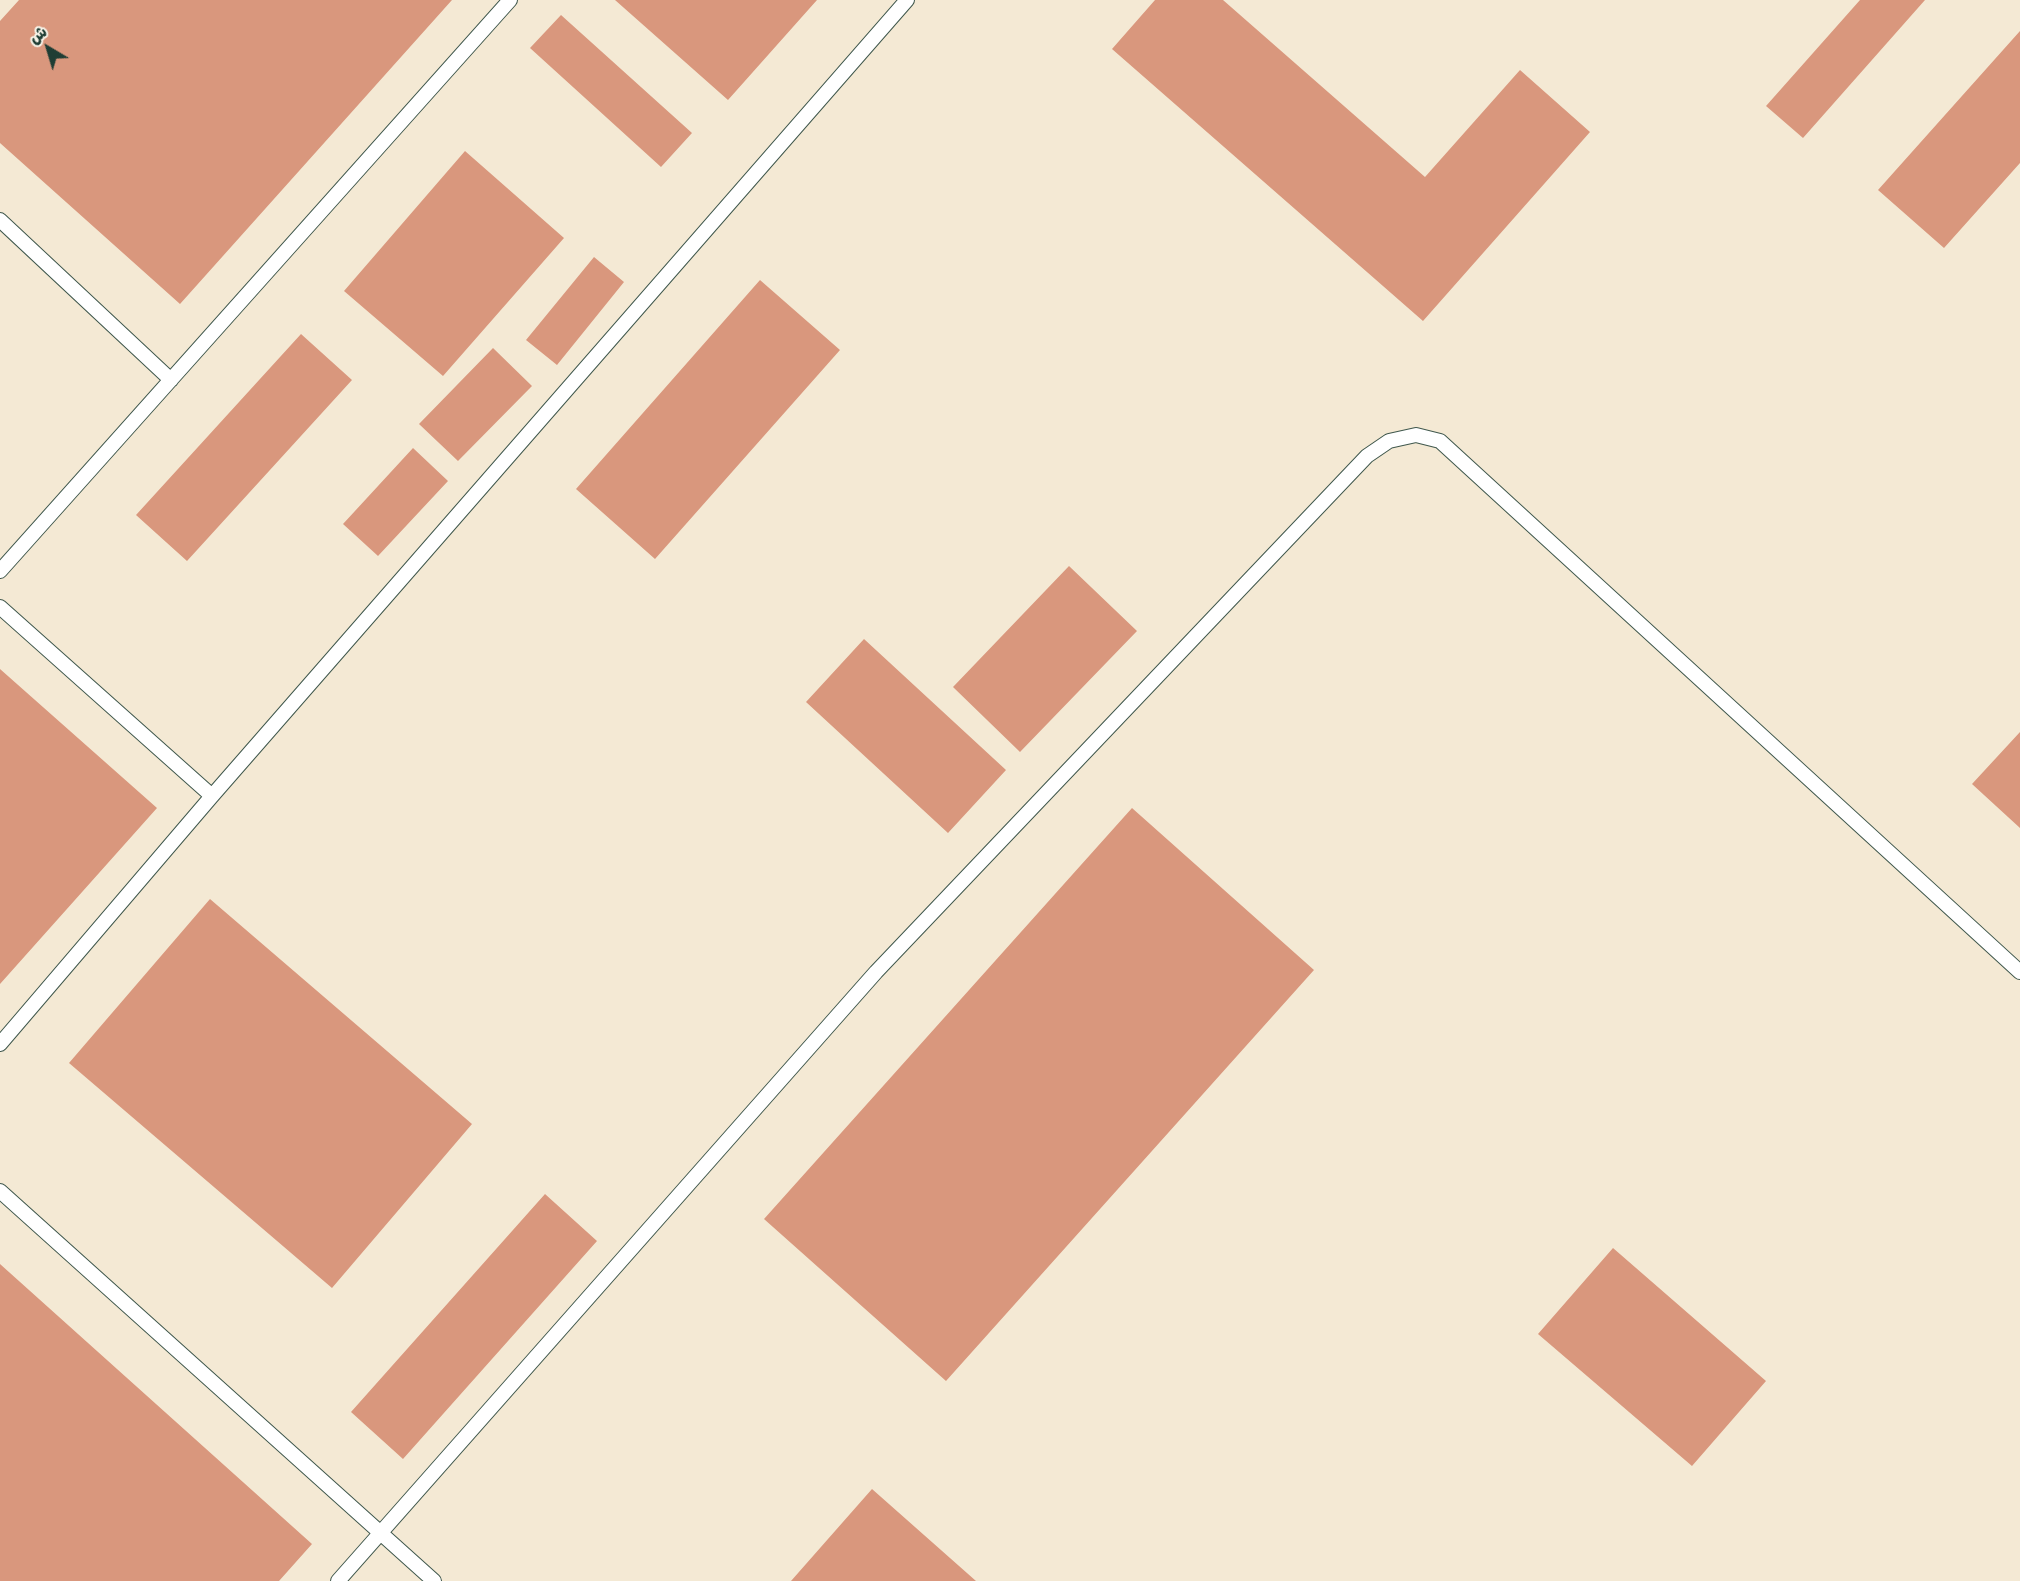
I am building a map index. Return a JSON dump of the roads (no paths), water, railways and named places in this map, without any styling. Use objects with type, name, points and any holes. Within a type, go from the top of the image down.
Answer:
[{"type":"lane","points":[[0,571],[510,0]]},
{"type":"lane","points":[[0,1044],[212,796],[907,0]]},
{"type":"lane","points":[[0,220],[171,380]]},
{"type":"lane","points":[[338,1581],[876,972],[1367,456],[1389,441],[1416,435],[1440,441],[2020,972]]},
{"type":"lane","points":[[0,607],[212,796]]},
{"type":"lane","points":[[0,1191],[434,1581]]}]
